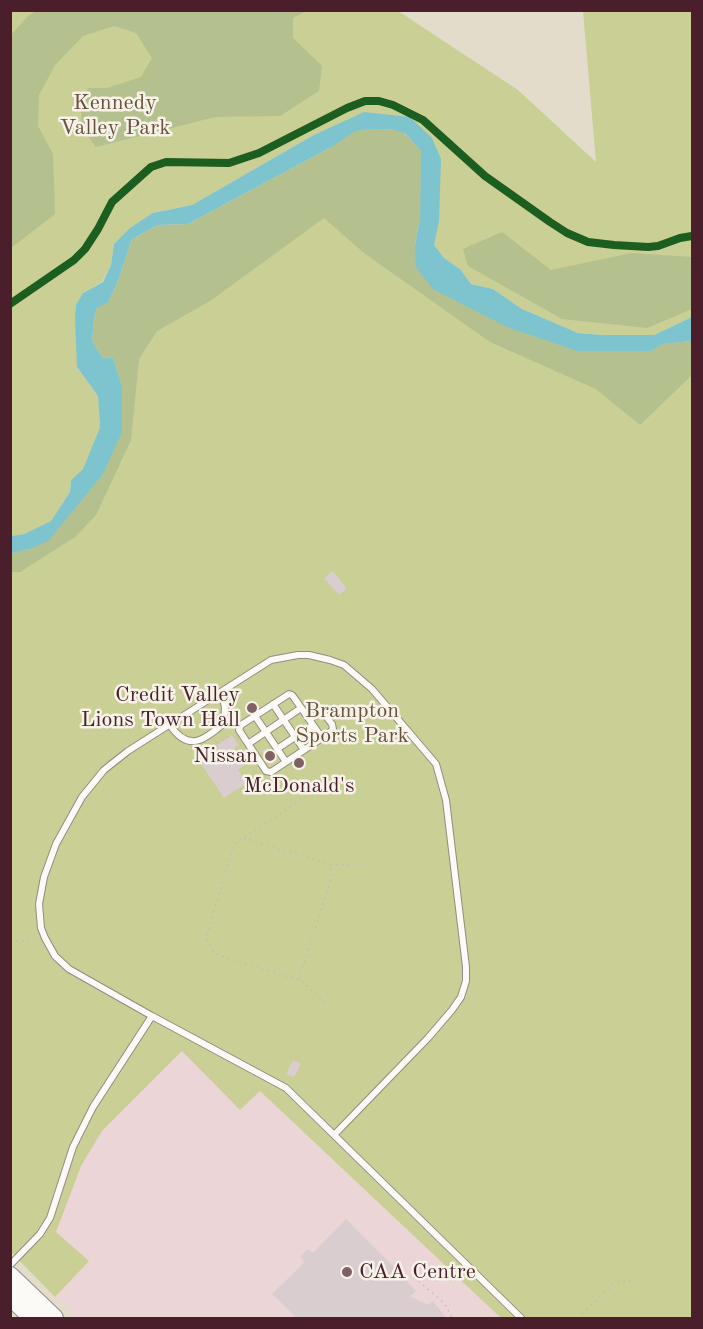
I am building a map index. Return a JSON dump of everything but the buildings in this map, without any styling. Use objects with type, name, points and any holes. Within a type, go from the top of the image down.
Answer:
[{"type":"main road","points":[[10,1276],[54,1318]]},
{"type":"main road","points":[[10,1296],[33,1318]]},
{"type":"lane","points":[[335,1134],[452,1010],[461,997],[466,981],[466,967],[446,800],[436,764],[372,690],[344,665],[309,655],[271,660],[128,751],[104,770],[82,797],[57,844],[40,894],[41,928],[55,956],[69,969],[286,1088],[521,1318]]},
{"type":"lane","points":[[170,725],[176,734],[185,740],[195,742],[201,739],[224,723],[226,712],[222,692]]},
{"type":"lane","points":[[277,749],[295,737],[311,722],[322,714],[332,724],[332,731],[322,738],[286,762],[272,772],[267,772],[245,745],[239,728],[285,695],[290,694],[302,708],[311,722],[322,738]]},
{"type":"lane","points":[[273,704],[304,750]]},
{"type":"lane","points":[[245,745],[302,708]]},
{"type":"lane","points":[[255,716],[286,762]]},
{"type":"lane","points":[[10,1265],[40,1234],[50,1218],[73,1147],[93,1107],[152,1016]]},
{"type":"path","points":[[211,746],[234,733]]},
{"type":"path","points":[[232,754],[245,745]]},
{"type":"path","points":[[254,778],[254,771],[258,768]]},
{"type":"path","points":[[326,783],[236,843],[206,941],[216,954],[307,984],[327,1004]]},
{"type":"path","points":[[243,838],[331,865],[361,864]]},
{"type":"path","points":[[298,980],[330,883],[331,865]]},
{"type":"path","points":[[10,941],[46,942]]},
{"type":"path","points":[[414,1277],[444,1304],[452,1318]]},
{"type":"path","points":[[578,1318],[615,1282],[633,1281]]},
{"type":"shaded area","points":[[181,1051],[240,1109],[259,1091],[501,1318],[77,1318],[55,1297],[89,1261],[55,1232],[81,1166],[102,1131]]},
{"type":"green space","name":"Kennedy Valley Park","points":[[11,11],[398,11],[518,90],[596,162],[583,11],[692,11],[692,317],[654,335],[602,335],[578,333],[522,309],[493,289],[471,284],[460,269],[444,258],[433,245],[439,221],[312,136],[192,205],[153,213],[114,244],[111,265],[102,282],[83,293],[77,367],[98,396],[100,427],[83,469],[71,480],[70,492],[51,521],[24,534],[11,536]]},
{"type":"green space","points":[[36,11],[306,11],[293,18],[293,38],[322,66],[319,91],[280,116],[215,117],[96,147],[82,128],[81,106],[88,88],[107,88],[141,77],[152,58],[136,33],[114,26],[83,36],[55,65],[39,95],[38,126],[53,154],[55,214],[11,248],[11,35],[28,16]]},
{"type":"green space","points":[[371,129],[400,132],[421,151],[420,217],[415,245],[507,327],[651,351],[663,344],[692,341],[692,375],[640,425],[596,389],[490,342],[364,253],[324,218],[210,301],[157,331],[139,359],[131,440],[96,515],[75,537],[20,572],[11,572],[10,553],[30,549],[103,474],[122,387],[113,358],[102,357],[92,341],[94,320],[97,306],[108,303],[132,239],[158,225],[188,224],[335,145],[355,131]]},
{"type":"green space","name":"Brampton Sports Park","points":[[335,145],[416,267],[577,351],[692,341],[692,1318],[501,1318],[260,1091],[240,1110],[182,1051],[102,1131],[81,1166],[56,1232],[89,1261],[55,1297],[11,1252],[10,553],[30,549],[103,474],[113,358]]},
{"type":"green space","points":[[502,232],[551,270],[632,253],[692,257],[692,309],[647,328],[562,319],[468,266],[463,249]]},
{"type":"water","points":[[364,112],[410,117],[432,138],[441,159],[439,221],[434,245],[444,258],[460,269],[471,284],[493,289],[522,309],[578,333],[654,335],[692,317],[692,341],[663,344],[651,351],[577,351],[507,327],[433,289],[416,267],[415,245],[420,217],[421,151],[406,134],[391,129],[355,131],[335,145],[188,224],[158,225],[132,239],[108,303],[97,307],[92,341],[102,357],[113,358],[122,387],[122,432],[103,474],[48,541],[30,549],[11,553],[11,536],[24,534],[51,521],[70,492],[71,480],[83,469],[100,427],[98,396],[77,367],[75,317],[76,305],[83,293],[103,282],[111,265],[114,244],[130,228],[153,213],[192,205],[312,136]]},
{"type":"cycle path","points":[[10,304],[74,260],[85,249],[112,202],[151,167],[166,162],[229,163],[259,153],[365,101],[379,101],[393,105],[423,120],[485,176],[567,233],[588,242],[648,247],[692,236]]},
{"type":"place","name":"Credit Valley Lions Town Hall","points":[[252,708]]},
{"type":"place","name":"Nissan","points":[[270,756]]},
{"type":"place","name":"McDonald's","points":[[299,763]]},
{"type":"place","name":"CAA Centre","points":[[347,1272]]}]
